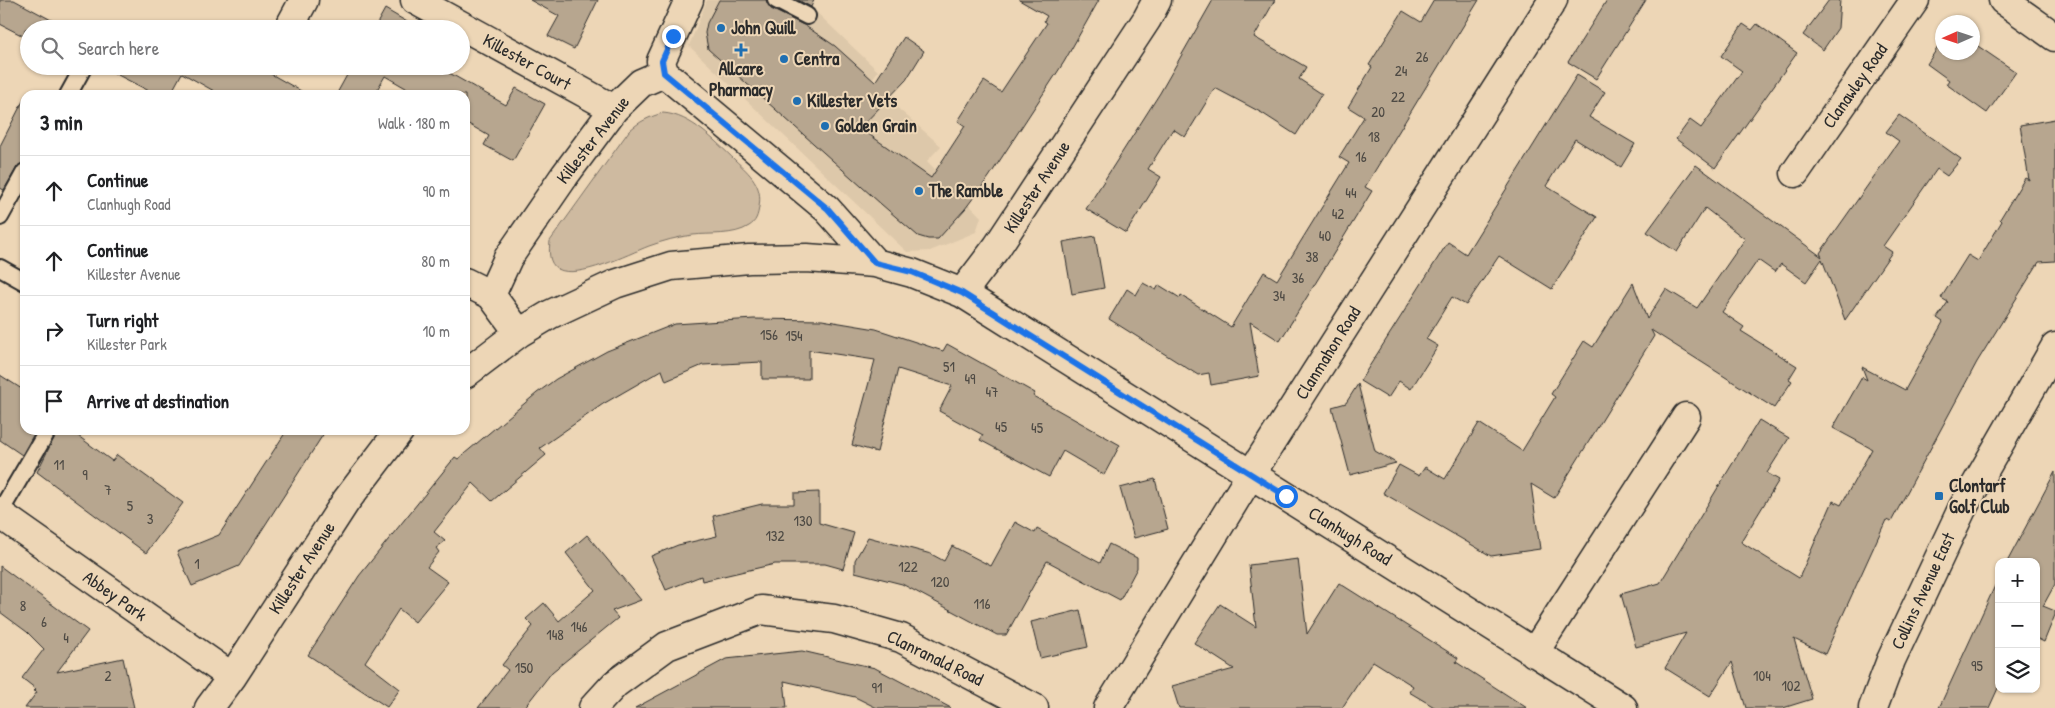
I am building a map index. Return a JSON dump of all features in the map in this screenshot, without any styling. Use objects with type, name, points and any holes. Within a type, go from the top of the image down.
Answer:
[{"type":"street","points":[[293,20],[304,0]]},
{"type":"street","name":"Killester Court","points":[[415,0],[452,20]]},
{"type":"street","points":[[690,0],[662,61],[664,73],[828,209],[875,263]]},
{"type":"street","name":"Killester Avenue","points":[[962,293],[997,247],[1147,19],[1157,0]]},
{"type":"street","name":"Clanmahon Road","points":[[1108,708],[1251,474],[1553,0]]},
{"type":"street","name":"Clanawley Road","points":[[1795,173],[1915,0]]},
{"type":"street","points":[[2003,0],[2055,37]]},
{"type":"street","name":"Killester Court","points":[[470,30],[614,109]]},
{"type":"street","name":"Killester Avenue","points":[[491,296],[508,258],[565,175],[614,109],[641,83],[664,73]]},
{"type":"street","points":[[470,370],[519,333],[552,314],[615,284],[671,266],[749,259],[806,258],[875,263],[912,272],[962,293]]},
{"type":"street","points":[[470,285],[491,296],[519,333]]},
{"type":"street","name":"Clanhugh Road","points":[[962,293],[1623,708]]},
{"type":"street","name":"Collins Avenue East","points":[[1873,708],[1892,660],[1962,509],[2055,348]]},
{"type":"street","points":[[1534,653],[1686,417]]},
{"type":"street","name":"Killester Avenue","points":[[209,708],[232,677],[346,501],[396,435]]},
{"type":"street","name":"Abbey Park","points":[[0,513],[232,677]]},
{"type":"street","name":"Clanranald Road","points":[[593,708],[615,684],[667,646],[761,610],[834,619],[901,638],[1034,708]]},
{"type":"lane","points":[[776,0],[807,16]]},
{"type":"lane","points":[[71,90],[79,75]]},
{"type":"lane","points":[[0,217],[20,181]]},
{"type":"lane","points":[[0,268],[20,279]]},
{"type":"lane","points":[[0,513],[45,435]]},
{"type":"shaded area","points":[[707,0],[798,0],[814,10],[878,71],[869,83],[941,146],[927,161],[981,217],[976,232],[930,251],[907,252],[689,46]]},
{"type":"shaded area","points":[[663,113],[683,119],[702,130],[746,170],[754,180],[759,192],[759,207],[755,220],[749,226],[736,231],[722,234],[693,235],[665,241],[590,269],[567,271],[558,269],[552,264],[549,253],[550,241],[629,131],[645,120]]},
{"type":"building","points":[[0,0],[14,0],[51,20],[20,20],[20,34],[0,24]]},
{"type":"building","points":[[530,0],[598,0],[574,49],[548,36],[559,16]]},
{"type":"building","points":[[719,0],[766,0],[771,9],[804,25],[835,46],[875,82],[904,37],[924,51],[906,80],[860,128],[931,178],[965,126],[958,121],[984,81],[1001,92],[1047,23],[1044,21],[1047,16],[1019,0],[1099,0],[1064,62],[989,177],[965,209],[938,239],[928,239],[918,236],[708,49],[705,33],[707,23]]},
{"type":"building","points":[[798,0],[814,0],[811,7]]},
{"type":"building","points":[[1213,0],[1275,0],[1254,37],[1306,67],[1299,79],[1322,94],[1296,135],[1262,113],[1215,88],[1185,137],[1173,129],[1148,169],[1161,177],[1126,233],[1086,209],[1160,93]]},
{"type":"building","points":[[1434,0],[1479,0],[1365,187],[1372,191],[1280,341],[1250,322],[1259,376],[1211,385],[1209,373],[1198,375],[1109,319],[1127,289],[1136,295],[1143,283],[1156,290],[1159,285],[1180,298],[1181,295],[1231,327],[1264,272],[1277,280],[1349,163],[1339,157],[1364,117],[1348,107],[1372,67],[1369,65],[1403,11],[1421,22]]},
{"type":"building","points":[[1607,0],[1646,0],[1596,79],[1568,62]]},
{"type":"building","points":[[1829,0],[1840,0],[1838,28],[1823,50],[1803,35]]},
{"type":"building","points":[[385,9],[404,20],[379,20]]},
{"type":"building","points":[[1743,24],[1752,30],[1757,24],[1797,53],[1715,168],[1676,139],[1690,120],[1701,128],[1742,71],[1721,56]]},
{"type":"building","points":[[1980,47],[2016,72],[1987,113],[1946,84],[1949,80],[1927,64],[1935,52],[1935,60],[1980,60]]},
{"type":"building","points":[[118,75],[181,75],[173,90],[147,90]]},
{"type":"building","points":[[186,75],[273,75],[299,90],[212,90]]},
{"type":"building","points":[[347,75],[453,75],[506,105],[516,88],[545,104],[513,161],[484,145],[489,136],[470,125],[470,90],[409,90],[385,76],[377,90],[339,90]]},
{"type":"building","points":[[1577,75],[1605,92],[1589,117],[1635,144],[1621,167],[1575,139],[1546,186],[1597,217],[1552,289],[1499,256],[1466,305],[1452,297],[1426,339],[1438,346],[1411,389],[1399,381],[1388,398],[1360,381],[1448,242],[1466,254]]},
{"type":"building","points":[[20,107],[20,165],[17,167],[4,190],[0,188],[0,146]]},
{"type":"building","points":[[1899,115],[1961,159],[1947,176],[1937,169],[1883,246],[1892,252],[1845,320],[1822,259],[1806,282],[1781,264],[1775,272],[1758,260],[1722,312],[1744,327],[1741,331],[1797,366],[1789,379],[1792,381],[1774,408],[1651,330],[1654,336],[1554,498],[1531,484],[1540,549],[1491,556],[1383,493],[1399,465],[1419,476],[1425,467],[1445,479],[1479,423],[1522,451],[1555,397],[1551,394],[1584,341],[1593,347],[1633,283],[1647,319],[1666,289],[1697,308],[1745,239],[1705,208],[1677,252],[1647,232],[1696,165],[1822,257],[1820,253],[1899,141],[1886,132]]},
{"type":"building","points":[[2055,119],[2055,261],[2039,262],[1977,362],[1891,522],[1886,520],[1825,654],[1794,639],[1812,699],[1783,708],[1746,708],[1732,662],[1710,696],[1665,668],[1686,633],[1636,647],[1621,594],[1660,583],[1759,420],[1789,438],[1767,473],[1779,480],[1741,542],[1799,578],[1833,501],[1841,505],[1872,449],[1833,428],[1862,377],[1867,380],[1862,367],[1905,390],[1943,322],[1937,318],[1948,302],[1941,298],[1968,255],[1978,261],[2002,221],[2000,219],[2025,178],[2029,180],[2020,125]]},
{"type":"building","points":[[1095,236],[1104,288],[1072,294],[1063,242]]},
{"type":"building","points":[[754,319],[822,320],[876,329],[943,351],[947,344],[1035,393],[1033,396],[1120,445],[1104,475],[1063,451],[1049,477],[980,440],[983,435],[939,411],[952,386],[898,369],[877,452],[852,445],[875,360],[809,350],[809,379],[762,379],[762,362],[703,365],[666,381],[662,370],[603,404],[540,448],[546,455],[492,501],[473,483],[434,532],[445,541],[436,548],[439,552],[427,567],[448,582],[415,622],[399,609],[365,662],[400,689],[387,707],[308,655],[359,576],[455,457],[458,459],[537,393],[556,379],[607,351],[675,324]]},
{"type":"building","points":[[0,375],[20,388],[20,435],[33,435],[22,455],[0,440]]},
{"type":"building","points":[[1358,384],[1375,451],[1396,463],[1350,475],[1332,407],[1346,403]]},
{"type":"building","points":[[56,435],[77,435],[112,461],[117,455],[183,503],[146,553],[37,472]]},
{"type":"building","points":[[284,435],[323,435],[239,566],[192,586],[177,552],[219,535]]},
{"type":"building","points":[[2055,472],[2055,584],[2043,606],[2055,611],[2055,615],[2044,642],[2040,640],[2040,558],[2009,558]]},
{"type":"building","points":[[1155,479],[1168,529],[1134,538],[1120,488]]},
{"type":"building","points":[[819,492],[819,523],[854,533],[843,569],[825,564],[775,564],[702,581],[701,576],[666,590],[651,556],[678,545],[717,536],[713,516],[762,504],[794,504],[794,493]]},
{"type":"building","points":[[1015,522],[1035,533],[1037,529],[1100,563],[1109,544],[1137,558],[1137,568],[1120,600],[1047,561],[1006,635],[997,635],[902,584],[855,572],[855,560],[868,537],[931,554],[944,561],[952,546],[991,566]]},
{"type":"building","points":[[587,535],[641,600],[612,611],[618,618],[552,672],[524,708],[478,708],[508,670],[502,665],[533,626],[526,619],[544,603],[559,621],[595,590],[566,553]]},
{"type":"building","points":[[1298,559],[1307,634],[1339,583],[1458,658],[1456,662],[1527,708],[1436,708],[1409,692],[1413,686],[1373,661],[1342,708],[1179,708],[1172,686],[1234,669],[1194,643],[1220,604],[1256,627],[1249,565]]},
{"type":"building","points":[[0,566],[88,631],[57,672],[123,658],[134,708],[25,708],[37,692],[34,691],[36,689],[22,678],[44,649],[27,632],[0,612]]},
{"type":"building","points":[[1995,586],[1996,693],[1989,708],[1939,708]]},
{"type":"building","points":[[1080,610],[1088,647],[1040,658],[1031,622]]},
{"type":"building","points":[[802,651],[875,668],[951,708],[877,708],[855,697],[784,681],[787,708],[635,708],[726,659]]},
{"type":"place","name":"John Quill","points":[[721,28]]},
{"type":"place","name":"Allcare Pharmacy","points":[[741,50]]},
{"type":"place","name":"Centra","points":[[784,59]]},
{"type":"place","name":"Killester Vets","points":[[797,101]]},
{"type":"place","name":"Golden Grain","points":[[825,126]]},
{"type":"place","name":"The Ramble","points":[[919,191]]},
{"type":"place","name":"Clontarf Golf Club","points":[[1939,496]]},
{"type":"route","points":[[673,36],[662,61],[664,73],[828,209],[875,263],[912,272],[962,293],[1286,496]]}]
